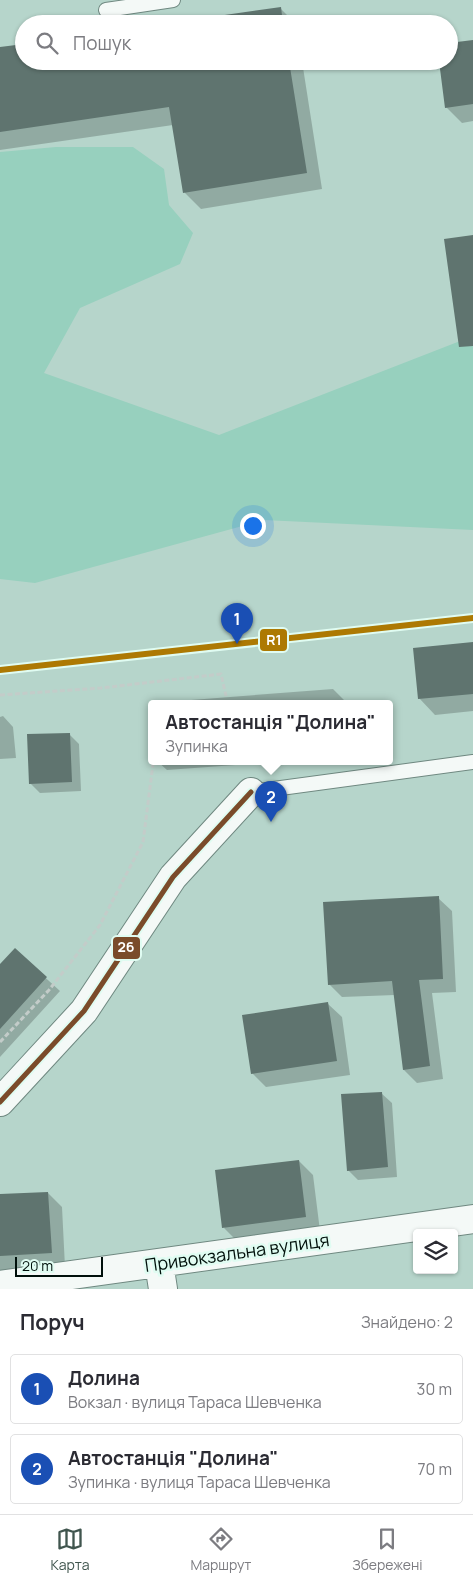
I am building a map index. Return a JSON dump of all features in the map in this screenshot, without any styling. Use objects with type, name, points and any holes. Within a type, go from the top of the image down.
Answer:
[{"type":"street","points":[[0,1102],[84,1011],[172,877],[251,792]]},
{"type":"street","name":"Привокзальна вулиця","points":[[0,1285],[161,1276],[473,1219]]},
{"type":"lane","points":[[106,10],[173,0]]},
{"type":"lane","points":[[251,792],[473,762]]},
{"type":"path","points":[[0,696],[101,688],[221,674],[226,696]]},
{"type":"path","points":[[0,1042],[49,990],[100,925],[143,842],[153,765]]},
{"type":"green space","points":[[56,147],[133,147],[164,169],[169,205],[193,233],[180,264],[80,308],[44,373],[219,435],[473,336],[473,530],[264,520],[35,583],[0,579],[0,152]]},
{"type":"building","points":[[281,7],[282,15],[225,15]]},
{"type":"building","points":[[473,40],[473,104],[445,108],[440,70],[458,70],[458,42]]},
{"type":"building","points":[[15,45],[15,70],[290,70],[307,173],[183,193],[169,107],[0,132],[0,47]]},
{"type":"building","points":[[473,235],[473,346],[459,347],[444,239]]},
{"type":"building","points":[[473,642],[473,694],[418,699],[413,648]]},
{"type":"building","points":[[70,733],[72,782],[29,784],[27,734]]},
{"type":"building","points":[[439,896],[443,979],[419,980],[430,1066],[403,1070],[392,981],[328,985],[323,902]]},
{"type":"building","points":[[15,948],[47,977],[0,1029],[0,964]]},
{"type":"building","points":[[328,1002],[337,1061],[251,1074],[242,1015]]},
{"type":"building","points":[[382,1092],[388,1167],[347,1171],[341,1094]]},
{"type":"building","points":[[299,1160],[306,1217],[222,1228],[215,1170]]},
{"type":"building","points":[[48,1192],[52,1253],[0,1256],[0,1194]]},
{"type":"transit line","name":"R1","points":[[0,670],[473,618]]},
{"type":"transit line","name":"26","points":[[0,1102],[84,1011],[173,877],[251,792]]},
{"type":"place","name":"Долина","points":[[237,644]]},
{"type":"place","name":"Автостанція \"Долина\"","points":[[271,822]]}]
